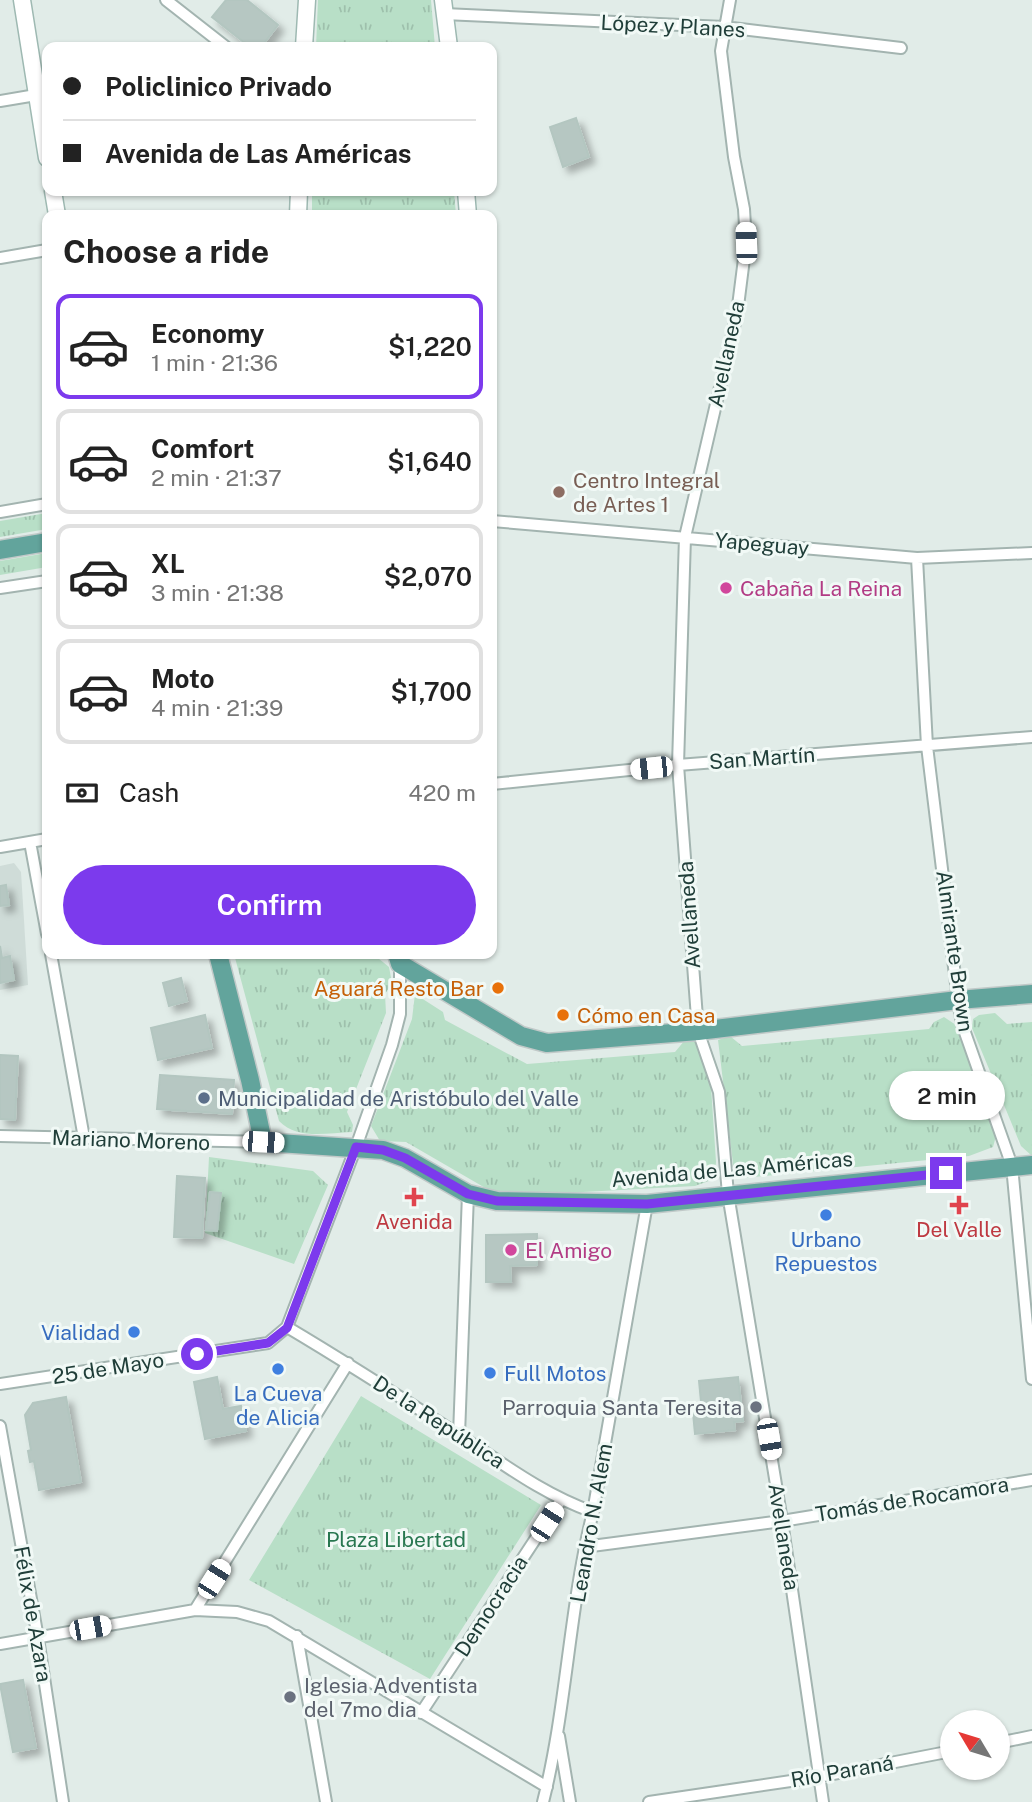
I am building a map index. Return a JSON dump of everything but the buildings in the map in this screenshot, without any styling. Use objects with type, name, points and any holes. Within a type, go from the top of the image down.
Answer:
[{"type":"main road","points":[[22,0],[42,129]]},
{"type":"main road","points":[[304,42],[307,0]]},
{"type":"main road","points":[[444,7],[448,42]]},
{"type":"main road","points":[[0,550],[42,543]]},
{"type":"main road","points":[[219,959],[263,1142]]},
{"type":"main road","points":[[399,959],[521,1036],[547,1043],[698,1031],[958,1000],[1032,994]]},
{"type":"main road","name":"Avenida de Las Américas","points":[[263,1142],[383,1150],[405,1158],[468,1194],[497,1201],[647,1204],[1032,1165]]},
{"type":"street","points":[[166,0],[220,42]]},
{"type":"street","name":"Avellaneda","points":[[730,0],[721,51],[734,157],[744,208],[746,243],[737,314],[685,537],[678,765],[698,1031],[719,1092],[728,1194],[782,1521],[823,1802]]},
{"type":"street","name":"López y Planes","points":[[444,7],[724,27],[901,48]]},
{"type":"street","points":[[0,101],[36,95]]},
{"type":"street","points":[[0,258],[42,251]]},
{"type":"street","points":[[0,512],[42,505]]},
{"type":"street","name":"Yapeguay","points":[[497,521],[917,558],[1032,553]]},
{"type":"street","name":"Almirante Brown","points":[[917,558],[928,746],[958,1000],[962,1024],[1012,1166],[1032,1379]]},
{"type":"street","points":[[0,588],[42,582]]},
{"type":"street","name":"San Martín","points":[[497,783],[678,765],[1032,737]]},
{"type":"street","points":[[0,847],[42,840]]},
{"type":"street","points":[[30,842],[42,907]]},
{"type":"street","points":[[52,959],[84,1139]]},
{"type":"street","points":[[287,1328],[356,1147],[397,1026],[401,992],[399,959]]},
{"type":"street","name":"Mariano Moreno","points":[[0,1136],[263,1142]]},
{"type":"street","points":[[459,1435],[468,1194]]},
{"type":"street","name":"Leandro N. Alem","points":[[543,1802],[558,1727],[584,1547],[593,1512],[647,1204]]},
{"type":"street","name":"De la República","points":[[287,1328],[348,1363],[561,1500],[593,1512]]},
{"type":"street","name":"25 de Mayo","points":[[0,1384],[268,1343],[287,1328]]},
{"type":"street","points":[[195,1609],[348,1363]]},
{"type":"street","name":"Félix de Azara","points":[[0,1426],[38,1638],[63,1802]]},
{"type":"street","name":"Tomás de Rocamora","points":[[584,1547],[782,1521],[1032,1480]]},
{"type":"street","name":"Democracia","points":[[421,1713],[561,1500]]},
{"type":"street","points":[[0,1644],[195,1609],[269,1620],[547,1787]]},
{"type":"street","points":[[298,1636],[326,1802]]},
{"type":"street","points":[[558,1727],[570,1802]]},
{"type":"street","points":[[1010,1741],[1032,1736]]},
{"type":"street","name":"Río Paraná","points":[[649,1802],[818,1777],[940,1753]]},
{"type":"shaded area","points":[[14,863],[21,872],[28,985],[0,990],[0,866]]},
{"type":"green space","points":[[318,0],[431,0],[435,42],[316,42]]},
{"type":"green space","points":[[312,196],[454,196],[456,210],[312,210]]},
{"type":"green space","points":[[42,514],[42,530],[0,537],[0,521]]},
{"type":"green space","points":[[42,554],[42,568],[0,575],[0,561]]},
{"type":"green space","points":[[235,959],[379,959],[389,967],[392,983],[385,994],[386,1013],[347,1112],[353,1125],[352,1132],[303,1133],[286,1127],[279,1121]]},
{"type":"green space","points":[[415,994],[443,1012],[445,1020],[527,1064],[675,1052],[685,1040],[697,1042],[709,1056],[716,1162],[714,1179],[695,1186],[507,1196],[494,1193],[406,1142],[380,1141],[371,1126],[412,1019]]},
{"type":"green space","points":[[995,1013],[1007,1024],[1032,1022],[1032,1156],[1021,1146],[972,1028],[973,1019],[979,1015]]},
{"type":"green space","points":[[944,1017],[956,1025],[996,1136],[993,1147],[969,1156],[743,1178],[734,1172],[718,1040],[730,1036],[742,1046],[929,1029],[934,1022]]},
{"type":"green space","points":[[209,1157],[313,1171],[328,1185],[294,1264],[205,1233]]},
{"type":"green space","name":"Plaza Libertad","points":[[361,1396],[541,1505],[430,1679],[249,1580]]},
{"type":"place","name":"Centro Integral de Artes 1","points":[[559,492]]},
{"type":"place","name":"Cabaña La Reina","points":[[726,588]]},
{"type":"place","name":"Aguará Resto Bar","points":[[498,988]]},
{"type":"place","name":"Cómo en Casa","points":[[563,1015]]},
{"type":"place","name":"Municipalidad de Aristóbulo del Valle","points":[[204,1098]]},
{"type":"place","name":"Avenida","points":[[414,1197]]},
{"type":"place","name":"Del Valle","points":[[959,1205]]},
{"type":"place","name":"Urbano Repuestos","points":[[826,1215]]},
{"type":"place","name":"El Amigo","points":[[511,1250]]},
{"type":"place","name":"Vialidad","points":[[134,1332]]},
{"type":"place","name":"La Cueva de Alicia","points":[[278,1369]]},
{"type":"place","name":"Full Motos","points":[[490,1373]]},
{"type":"place","name":"Parroquia Santa Teresita","points":[[756,1407]]},
{"type":"place","name":"Iglesia Adventista del 7mo dia","points":[[290,1697]]},
{"type":"route","points":[[197,1354],[268,1343],[287,1328],[356,1147],[383,1150],[405,1158],[468,1194],[497,1201],[647,1204],[946,1173]]}]
